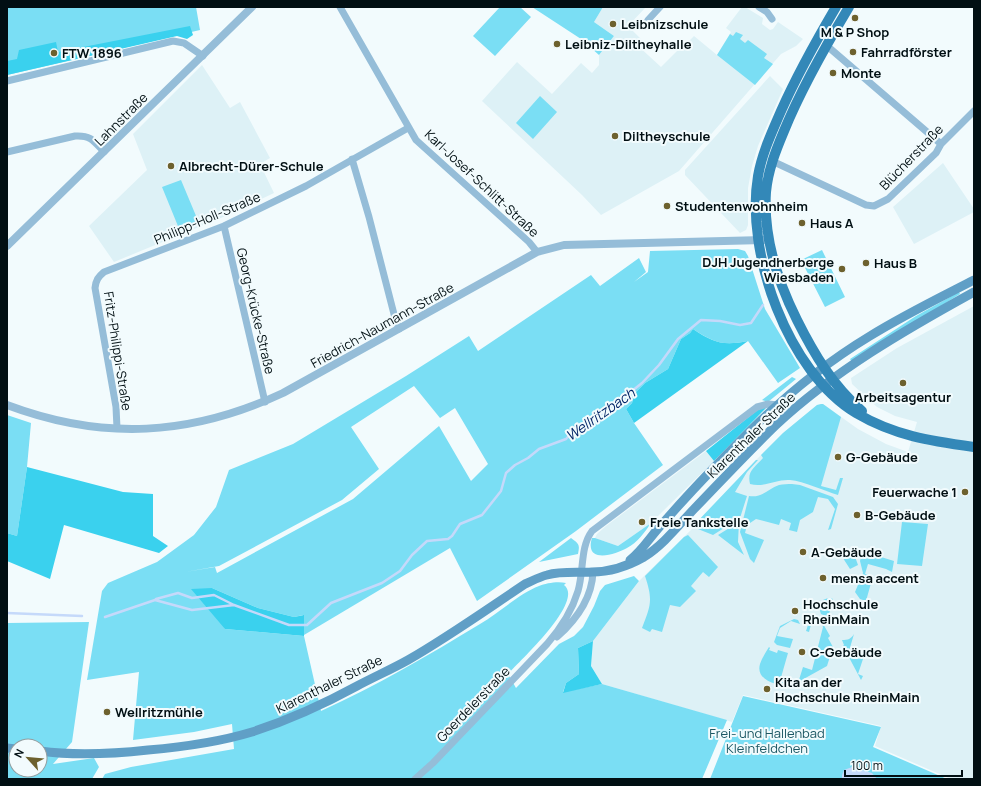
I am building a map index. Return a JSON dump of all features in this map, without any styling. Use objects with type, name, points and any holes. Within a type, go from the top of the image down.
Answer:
[{"type":"main road","points":[[836,7],[794,83],[765,150],[758,176],[756,192],[758,240],[764,269],[775,304],[794,344],[814,375],[848,407],[879,424],[902,434],[920,439],[974,447]]},
{"type":"main road","points":[[849,7],[808,77],[794,106],[772,162],[768,175],[766,195],[767,224],[773,260],[780,282],[788,302],[804,333],[832,380],[856,405],[879,424]]},
{"type":"main road","name":"Klarenthaler Straße","points":[[616,569],[625,564],[638,552],[734,447],[778,405],[814,375],[855,345],[876,332],[974,280]]},
{"type":"main road","name":"Klarenthaler Straße","points":[[48,752],[60,754],[127,753],[173,748],[252,732],[304,712],[330,700],[401,663],[444,638],[525,584],[535,579],[550,574],[593,572],[616,569],[642,558],[661,544],[764,437],[794,410],[832,380],[893,339],[974,292]]},
{"type":"street","name":"Lahnstraße","points":[[7,246],[252,7]]},
{"type":"street","name":"Karl-Josef-Schlitt-Straße","points":[[340,7],[416,140],[529,242],[536,252]]},
{"type":"street","points":[[648,20],[660,7]]},
{"type":"street","points":[[759,7],[767,12],[772,19]]},
{"type":"street","points":[[7,81],[173,41],[184,44],[203,56]]},
{"type":"street","points":[[826,45],[941,144]]},
{"type":"street","name":"Blücherstraße","points":[[772,162],[866,205],[874,206],[888,199],[936,153],[941,144],[974,111]]},
{"type":"street","name":"Philipp-Holl-Straße","points":[[97,279],[104,272],[224,226],[306,186],[408,128]]},
{"type":"street","points":[[7,152],[75,136],[83,136],[91,138],[104,152]]},
{"type":"street","points":[[352,159],[399,329]]},
{"type":"street","name":"Georg-Krücke-Straße","points":[[224,226],[265,402]]},
{"type":"street","name":"Friedrich-Naumann-Straße","points":[[7,405],[32,414],[71,424],[96,428],[156,428],[196,423],[231,414],[265,402],[284,393],[536,252],[564,245],[769,240]]},
{"type":"street","name":"Fritz-Philippi-Straße","points":[[97,279],[95,288],[116,407],[117,428]]},
{"type":"street","name":"Klarenthaler Straße","points":[[582,572],[586,541],[592,530],[757,407],[768,404],[778,405]]},
{"type":"street","name":"Goerdelerstraße","points":[[415,779],[434,763],[548,644],[569,614],[578,591],[582,572]]},
{"type":"street","name":"Goerdelerstraße","points":[[548,644],[567,628],[580,612],[592,587],[593,572]]},
{"type":"shaded area","name":"Diltheyschule","points":[[603,7],[646,7],[628,26],[641,39],[636,44],[661,67],[694,36],[717,55],[731,32],[726,28],[742,7],[745,7],[763,18],[762,24],[770,30],[773,29],[778,22],[803,39],[796,46],[781,54],[679,171],[601,215],[582,195],[482,101],[517,62],[552,94],[581,63],[592,73],[599,65],[599,55],[614,36],[594,22]]},
{"type":"shaded area","points":[[190,26],[193,35],[187,39],[177,36],[7,75],[7,61],[17,59],[19,50],[56,42],[58,52]]},
{"type":"shaded area","points":[[202,65],[230,108],[240,102],[270,158],[260,164],[274,193],[223,217],[114,262],[89,226],[147,170],[133,134]]},
{"type":"shaded area","points":[[770,76],[783,89],[758,146],[752,166],[748,188],[748,225],[746,230],[740,233],[685,175],[685,170]]},
{"type":"shaded area","points":[[943,163],[974,209],[974,212],[914,244],[893,207]]},
{"type":"shaded area","name":"Hochschule RheinMain","points":[[974,306],[974,779],[951,779],[875,746],[881,726],[743,695],[732,722],[602,684],[591,666],[593,641],[639,581],[695,526],[695,524],[783,433],[817,405],[823,404],[858,429],[886,444],[908,452],[917,422],[895,416],[877,407],[852,384],[851,378],[897,348]]},
{"type":"shaded area","points":[[693,329],[719,342],[732,343],[748,341],[634,423],[626,409],[632,403],[635,393],[645,383],[668,369],[681,339]]},
{"type":"shaded area","points":[[767,407],[714,461],[706,451],[760,408]]},
{"type":"shaded area","points":[[706,451],[714,461],[651,523],[618,546],[595,538],[597,534],[606,526]]},
{"type":"shaded area","points":[[27,467],[123,492],[153,494],[153,536],[168,546],[159,553],[64,525],[50,579],[7,561],[7,533],[17,536]]},
{"type":"shaded area","points":[[212,588],[258,608],[294,617],[304,615],[304,636],[225,629],[191,589]]},
{"type":"shaded area","points":[[593,641],[591,666],[602,684],[563,693],[566,683],[579,674],[578,648]]},
{"type":"shaded area","points":[[852,767],[872,773],[877,779],[842,779],[844,770]]},
{"type":"green space","name":"FTW 1896","points":[[7,7],[196,7],[200,30],[7,75]]},
{"type":"green space","points":[[500,7],[520,7],[531,17],[495,56],[473,36]]},
{"type":"green space","points":[[532,7],[603,7],[594,22],[614,36],[599,55],[581,39]]},
{"type":"green space","points":[[736,32],[743,35],[740,39],[745,43],[748,40],[767,54],[764,58],[773,64],[755,85],[717,55],[730,34],[733,36]]},
{"type":"green space","points":[[540,96],[557,112],[533,139],[516,123]]},
{"type":"green space","points":[[181,180],[199,223],[180,231],[162,187]]},
{"type":"green space","points":[[738,249],[745,251],[748,256],[765,309],[800,368],[778,383],[748,341],[732,343],[719,342],[693,329],[681,339],[668,369],[645,383],[635,393],[632,403],[626,409],[663,465],[576,531],[477,601],[450,548],[304,635],[303,615],[294,617],[258,608],[212,588],[225,629],[304,636],[321,711],[382,681],[422,659],[532,589],[549,583],[566,583],[564,585],[568,593],[566,604],[559,617],[537,644],[508,674],[516,688],[559,644],[574,636],[583,627],[600,591],[605,585],[634,576],[639,581],[593,641],[578,648],[579,674],[566,683],[563,692],[602,684],[727,720],[702,779],[102,779],[105,774],[131,767],[234,749],[232,724],[194,732],[133,740],[139,672],[87,680],[102,591],[108,583],[157,562],[194,535],[216,507],[229,470],[293,444],[469,336],[478,351],[591,275],[600,286],[639,258],[646,272],[634,282],[648,272],[650,251]],"holes":[[[414,386],[440,418],[455,408],[488,464],[471,481],[439,426],[353,499],[217,573],[215,567],[185,572],[219,566],[342,500],[379,469],[351,427]]]},
{"type":"green space","points":[[822,250],[845,297],[825,307],[801,260]]},
{"type":"green space","points":[[959,292],[960,294],[852,362],[850,359],[916,316]]},
{"type":"green space","points":[[792,377],[796,379],[768,402],[762,400]]},
{"type":"green space","points":[[821,404],[841,417],[821,486],[836,490],[840,478],[843,478],[838,495],[808,484],[790,480],[760,485],[750,484],[750,473],[763,458],[761,455],[783,433],[817,405]]},
{"type":"green space","points":[[7,415],[31,423],[27,467],[17,536],[7,533]]},
{"type":"green space","points":[[756,460],[758,460],[747,472],[735,492],[747,496],[740,518],[713,535],[698,529],[695,524]]},
{"type":"green space","points":[[779,485],[800,485],[833,497],[838,504],[831,529],[828,530],[835,509],[828,499],[818,497],[813,512],[800,520],[797,532],[789,530],[791,523],[781,519],[779,525],[756,519],[747,525],[745,533],[764,540],[754,563],[750,559],[740,532],[749,496],[758,496]]},
{"type":"green space","points":[[739,522],[738,542],[744,555],[718,535]]},
{"type":"green space","points":[[902,522],[928,524],[922,566],[897,564]]},
{"type":"green space","points":[[651,523],[631,546],[622,551],[609,555],[596,554],[592,552],[592,538],[618,546]]},
{"type":"green space","points":[[688,535],[718,567],[709,577],[703,572],[691,586],[696,591],[680,607],[670,605],[662,632],[652,629],[650,632],[642,628],[650,602],[645,576],[684,537]]},
{"type":"green space","points":[[571,538],[578,544],[578,554],[539,562]]},
{"type":"green space","points":[[846,549],[853,551],[858,565],[850,569],[841,555]]},
{"type":"green space","points":[[863,549],[881,554],[881,557],[894,561],[892,572],[868,564],[865,574],[873,576],[866,601],[860,599],[855,592],[863,573],[860,561]]},
{"type":"green space","points":[[832,598],[833,601],[828,617],[821,614],[820,611],[823,600]]},
{"type":"green space","points":[[794,619],[798,620],[800,624],[791,621],[780,628],[777,636],[793,639],[790,648],[777,645],[774,642],[780,626]]},
{"type":"green space","points":[[813,619],[822,622],[830,636],[828,638],[833,647],[827,666],[798,682],[803,667],[812,670],[823,627],[821,623],[812,621],[809,632],[806,631],[809,622]]},
{"type":"green space","points":[[89,622],[72,742],[53,764],[94,758],[99,767],[92,779],[7,779],[7,623]]},
{"type":"green space","points":[[854,634],[849,651],[864,656],[858,674],[863,676],[861,680],[843,646],[842,640],[849,639]]},
{"type":"green space","points":[[769,647],[769,650],[777,653],[778,650],[788,653],[780,681],[787,683],[791,681],[797,683],[791,686],[775,684],[761,675],[759,670],[760,664]]},
{"type":"green space","name":"Frei- und Hallenbad Kleinfeldchen","points":[[743,696],[881,727],[873,747],[947,779],[710,779]]},
{"type":"waterway","name":"Wellritzbach","points":[[105,617],[155,600],[192,610],[234,605],[289,625],[307,625],[331,603],[382,583],[400,571],[412,555],[427,541],[448,539],[452,536],[460,524],[482,515],[501,491],[506,473],[539,449],[566,439],[578,426],[613,408],[642,383],[659,365],[678,339],[701,320],[720,321],[740,325],[751,323],[763,305]]},
{"type":"waterway","name":"Wellritzbach","points":[[156,599],[178,593],[192,598],[214,595],[234,605]]},
{"type":"waterway","name":"Wellritzbach","points":[[7,613],[82,616]]},
{"type":"place","name":"M & P Shop","points":[[855,18]]},
{"type":"place","name":"Leibnizschule","points":[[613,24]]},
{"type":"place","name":"Leibniz-Diltheyhalle","points":[[557,44]]},
{"type":"place","name":"Fahrradförster","points":[[853,52]]},
{"type":"place","name":"FTW 1896","points":[[54,53]]},
{"type":"place","name":"Monte","points":[[833,73]]},
{"type":"place","name":"Diltheyschule","points":[[615,136]]},
{"type":"place","name":"Albrecht-Dürer-Schule","points":[[171,166]]},
{"type":"place","name":"Studentenwohnheim","points":[[667,206]]},
{"type":"place","name":"Haus A","points":[[802,223]]},
{"type":"place","name":"Haus B","points":[[866,263]]},
{"type":"place","name":"DJH Jugendherberge Wiesbaden","points":[[842,269]]},
{"type":"place","name":"Arbeitsagentur","points":[[903,383]]},
{"type":"place","name":"G-Gebäude","points":[[838,457]]},
{"type":"place","name":"Feuerwache 1","points":[[965,492]]},
{"type":"place","name":"B-Gebäude","points":[[857,515]]},
{"type":"place","name":"Freie Tankstelle","points":[[642,522]]},
{"type":"place","name":"A-Gebäude","points":[[803,552]]},
{"type":"place","name":"mensa accent","points":[[823,578]]},
{"type":"place","name":"Hochschule RheinMain","points":[[795,611]]},
{"type":"place","name":"C-Gebäude","points":[[802,652]]},
{"type":"place","name":"Kita an der Hochschule RheinMain","points":[[767,689]]},
{"type":"place","name":"Wellritzmühle","points":[[107,712]]}]
